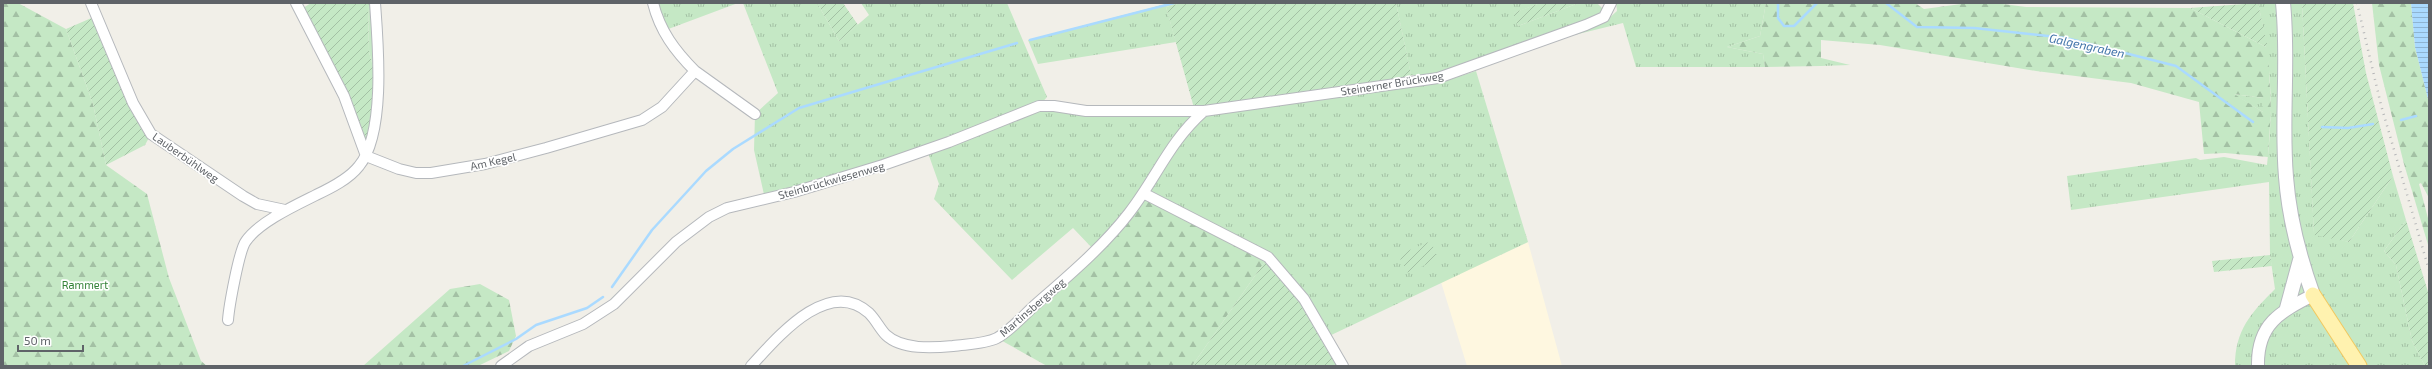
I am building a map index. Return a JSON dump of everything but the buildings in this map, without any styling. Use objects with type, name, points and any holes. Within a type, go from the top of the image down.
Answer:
[{"type":"main road","points":[[2283,3],[2285,176],[2290,213],[2300,260],[2313,295],[2359,366]]},
{"type":"main road","points":[[2288,308],[2300,260]]},
{"type":"street","name":"Lauberbühlweg","points":[[91,3],[133,103],[151,134],[247,199],[257,204],[285,210]]},
{"type":"street","points":[[296,3],[344,96],[366,156]]},
{"type":"street","points":[[228,320],[230,301],[245,241],[285,210],[344,179],[359,167],[366,156],[376,119],[379,74],[375,3]]},
{"type":"street","points":[[653,3],[663,32],[674,49],[695,71],[755,114]]},
{"type":"street","name":"Steinerner Brückweg","points":[[1204,111],[1438,78],[1586,26],[1604,17],[1611,3]]},
{"type":"street","name":"Am Kegel","points":[[366,156],[399,169],[416,173],[431,173],[485,164],[642,120],[662,107],[695,71]]},
{"type":"street","name":"Steinbrückwiesenweg","points":[[501,366],[530,346],[583,324],[614,304],[676,242],[709,217],[727,208],[794,192],[883,165],[950,142],[1039,106],[1054,106],[1086,111],[1204,111]]},
{"type":"street","name":"Martinsbergweg","points":[[750,366],[793,324],[812,309],[826,303],[842,302],[855,304],[868,313],[886,335],[918,347],[951,346],[997,338],[1094,250],[1128,214],[1185,128],[1204,111]]},
{"type":"street","points":[[1143,193],[1268,257],[1304,299],[1343,366]]},
{"type":"street","points":[[2258,366],[2261,338],[2271,322],[2288,308],[2313,295]]},
{"type":"shaded area","points":[[1528,242],[1562,366],[1467,366],[1441,282]]},
{"type":"green space","name":"Rammert","points":[[3,3],[18,3],[66,29],[93,104],[106,165],[147,194],[169,278],[201,361],[207,366],[3,366]]},
{"type":"green space","points":[[311,3],[368,3],[369,52],[375,74],[379,74],[366,156],[344,96],[300,10]]},
{"type":"green space","points":[[368,3],[375,3],[375,74],[369,52]]},
{"type":"green space","points":[[653,3],[738,3],[663,31]]},
{"type":"green space","points":[[743,3],[817,3],[839,41],[869,15],[861,3],[1007,3],[1047,97],[1040,105],[1219,112],[1439,83],[1476,71],[1528,242],[1327,337],[1268,257],[1094,250],[1073,228],[1012,280],[934,199],[939,184],[927,150],[765,199],[754,150],[755,114],[778,93]]},
{"type":"green space","points":[[817,3],[843,3],[858,25],[839,41]]},
{"type":"green space","points":[[1170,3],[1181,3],[1166,7],[1176,42],[1038,64],[1028,40]]},
{"type":"green space","points":[[1181,3],[1396,3],[1412,79],[1194,108],[1166,7]]},
{"type":"green space","points":[[1396,3],[1540,3],[1514,13],[1518,26],[1579,3],[1597,3],[1605,11],[1602,15],[1438,77],[1416,80],[1414,75],[1411,75]]},
{"type":"green space","points":[[1540,3],[1579,3],[1518,26],[1513,13]]},
{"type":"green space","points":[[1616,3],[1766,3],[1760,36],[1727,47],[1763,54],[1765,67],[1636,67],[1623,23],[1562,38],[1607,20],[1617,11]]},
{"type":"green space","points":[[1766,3],[1915,3],[1924,9],[1969,3],[1995,3],[2026,7],[2190,8],[2268,48],[2271,110],[2268,157],[2225,153],[2204,154],[2199,102],[2131,83],[2036,71],[1880,45],[1821,40],[1821,66],[1765,67],[1763,54],[1727,47],[1760,36]],"holes":[[[2234,94],[2263,98],[2263,112]]]},
{"type":"green space","points":[[2258,3],[2302,3],[2314,233],[2349,242],[2393,176],[2406,220],[2384,251],[2396,265],[2412,341],[2425,366],[2235,366],[2236,353],[2241,332],[2252,314],[2275,289],[2270,255],[2269,182],[2071,210],[2067,176],[2196,158],[2200,160],[2224,157],[2267,165],[2271,102],[2270,83],[2266,45]]},
{"type":"green space","points":[[2258,3],[2268,48],[2190,8]]},
{"type":"green space","points":[[2302,3],[2353,3],[2366,73],[2393,176],[2349,242],[2314,235]]},
{"type":"green space","points":[[2372,3],[2411,3],[2415,47],[2429,103],[2429,198],[2421,183],[2419,184],[2429,222],[2429,248],[2404,164],[2379,65]]},
{"type":"green space","points":[[96,16],[151,134],[145,145],[106,165],[93,104],[66,29]]},
{"type":"green space","points":[[1821,58],[1850,65],[1821,66]]},
{"type":"green space","points":[[2233,94],[2263,98],[2263,112]]},
{"type":"green space","points":[[1143,193],[1268,257],[1192,366],[1047,366],[997,338],[1065,278]]},
{"type":"green space","points":[[2406,220],[2429,295],[2429,366],[2425,366],[2412,341],[2396,265],[2384,251]]},
{"type":"green space","points":[[1431,241],[1438,259],[1408,273],[1398,255]]},
{"type":"green space","points":[[2270,255],[2272,266],[2214,272],[2212,261]]},
{"type":"green space","points":[[1268,257],[1286,275],[1343,366],[1192,366]]},
{"type":"green space","points":[[480,284],[509,300],[516,336],[509,351],[478,366],[363,366],[450,289]]},
{"type":"water","points":[[2411,3],[2429,3],[2429,103],[2415,47]]},
{"type":"waterway","points":[[1030,40],[1174,3]]},
{"type":"waterway","name":"Galgengraben","points":[[1778,3],[1778,18],[1784,26],[1794,26],[1817,3]]},
{"type":"waterway","name":"Galgengraben","points":[[1886,3],[1917,27],[1974,28],[2066,38],[2176,66],[2253,122]]},
{"type":"waterway","points":[[612,287],[652,230],[706,171],[733,149],[799,108],[1017,43]]},
{"type":"waterway","name":"Galgengraben","points":[[2401,120],[2416,116]]},
{"type":"waterway","name":"Galgengraben","points":[[2322,127],[2348,128],[2373,124]]},
{"type":"waterway","points":[[463,366],[516,339],[536,325],[587,308],[603,297]]},
{"type":"railway","points":[[2357,3],[2381,105],[2429,270]]}]
